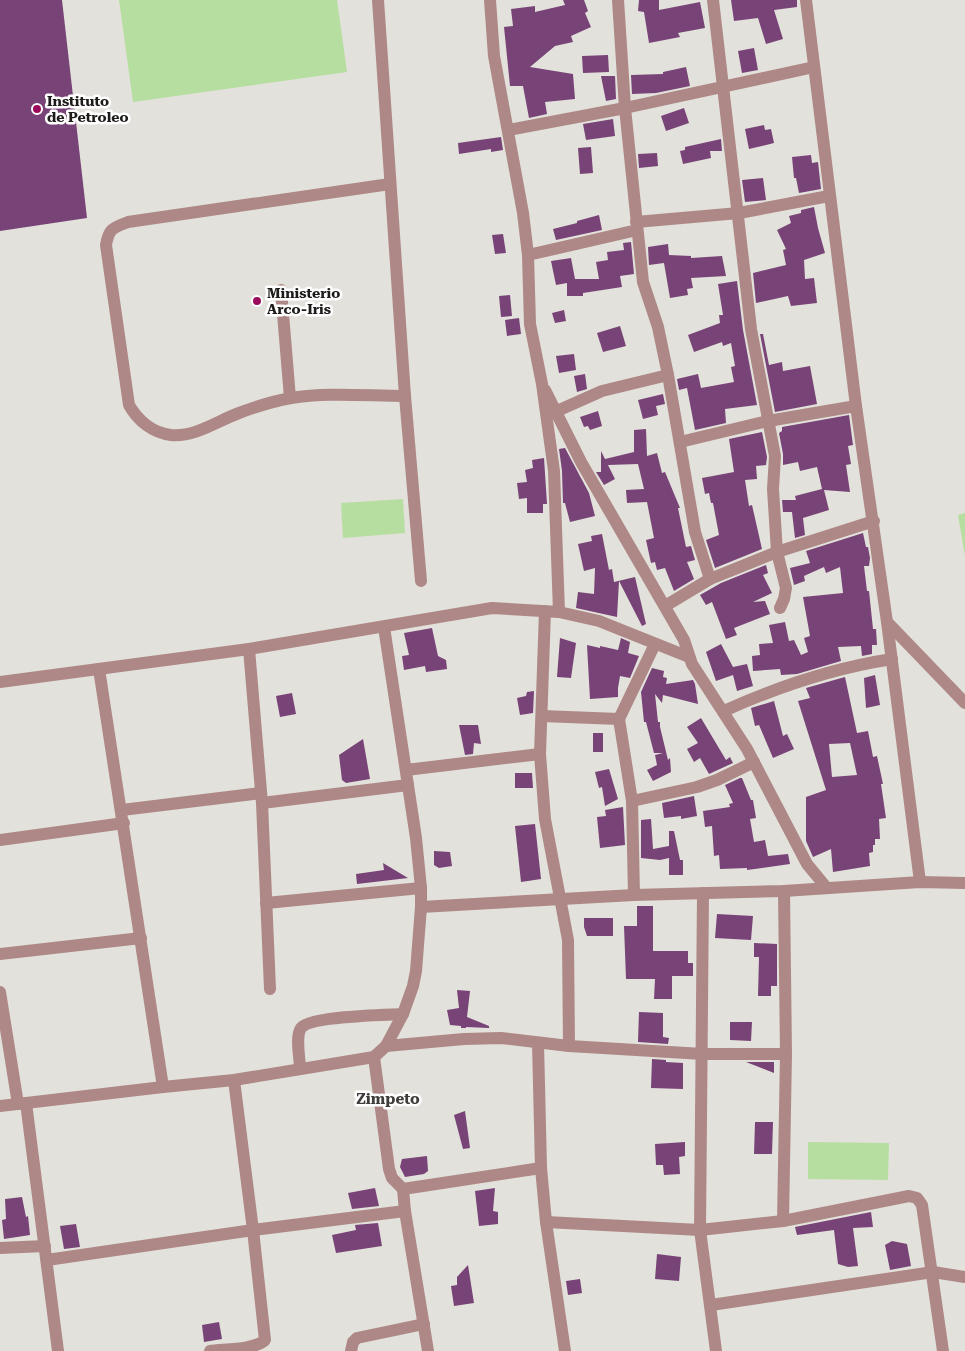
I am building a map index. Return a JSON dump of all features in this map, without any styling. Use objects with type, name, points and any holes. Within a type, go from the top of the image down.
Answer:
[{"type":"street","points":[[378,0],[405,396],[420,581]]},
{"type":"street","points":[[490,0],[494,56],[523,213],[528,256],[530,324],[542,384],[555,489],[559,612]]},
{"type":"street","points":[[618,0],[626,108],[643,282],[658,327],[668,375],[694,532],[710,579]]},
{"type":"street","points":[[713,0],[751,329],[775,456],[773,489],[777,552],[786,588],[780,608]]},
{"type":"street","points":[[806,0],[856,406],[874,521],[920,882]]},
{"type":"street","points":[[508,130],[626,108],[814,67]]},
{"type":"street","points":[[390,184],[128,222],[113,228],[108,234],[106,245],[129,406],[143,424],[152,429],[169,435],[196,432],[239,413],[290,398],[336,395],[405,396]]},
{"type":"street","points":[[528,256],[637,226],[739,214],[829,196]]},
{"type":"street","points":[[281,290],[290,398]]},
{"type":"street","points":[[557,411],[602,391],[668,375]]},
{"type":"street","points":[[542,384],[581,462],[684,640],[688,657],[724,711],[754,762],[801,854],[826,887]]},
{"type":"street","points":[[680,442],[768,421],[856,406]]},
{"type":"street","points":[[665,606],[710,579],[777,552],[874,521]]},
{"type":"street","points":[[0,682],[248,649],[481,609],[559,612],[605,623],[688,657]]},
{"type":"street","points":[[545,611],[540,754],[545,819],[568,940],[569,1046]]},
{"type":"street","points":[[887,622],[965,704]]},
{"type":"street","points":[[0,1106],[164,1086],[234,1080],[374,1056],[386,1046],[403,1014],[413,986],[416,971],[421,888],[416,838],[384,627]]},
{"type":"street","points":[[634,895],[632,801],[619,719],[654,644]]},
{"type":"street","points":[[248,649],[261,798],[270,989]]},
{"type":"street","points":[[724,711],[764,693],[789,685],[858,664],[892,659]]},
{"type":"street","points":[[99,669],[164,1086]]},
{"type":"street","points":[[542,716],[619,719]]},
{"type":"street","points":[[406,770],[540,754]]},
{"type":"street","points":[[632,801],[698,787],[754,762]]},
{"type":"street","points":[[122,810],[408,786]]},
{"type":"street","points":[[0,840],[124,823]]},
{"type":"street","points":[[420,907],[634,895],[784,891],[920,882],[965,883]]},
{"type":"street","points":[[266,903],[421,888]]},
{"type":"street","points":[[783,1221],[786,1054],[784,891]]},
{"type":"street","points":[[703,894],[700,1230],[716,1351]]},
{"type":"street","points":[[0,954],[141,938]]},
{"type":"street","points":[[0,992],[22,1103],[45,1246],[58,1351]]},
{"type":"street","points":[[300,1069],[300,1029],[306,1023],[317,1020],[403,1014]]},
{"type":"street","points":[[386,1046],[501,1038],[569,1046],[702,1054],[786,1054]]},
{"type":"street","points":[[538,1043],[541,1168],[546,1222],[565,1351]]},
{"type":"street","points":[[374,1056],[390,1173],[392,1178],[403,1189],[428,1351]]},
{"type":"street","points":[[210,1351],[250,1346],[265,1340],[234,1080]]},
{"type":"street","points":[[403,1189],[541,1168]]},
{"type":"street","points":[[546,1222],[700,1230],[783,1221],[909,1196],[917,1198],[922,1205],[943,1351]]},
{"type":"street","points":[[47,1260],[253,1230],[405,1211]]},
{"type":"street","points":[[0,1248],[45,1246]]},
{"type":"street","points":[[711,1305],[933,1272],[965,1277]]},
{"type":"street","points":[[351,1351],[353,1342],[357,1338],[424,1324]]},
{"type":"green space","points":[[119,0],[337,0],[347,72],[133,102]]},
{"type":"green space","points":[[403,499],[405,533],[343,538],[341,503]]},
{"type":"green space","points":[[965,513],[965,556],[958,515]]},
{"type":"green space","points":[[808,1142],[889,1143],[888,1180],[808,1179]]},
{"type":"building","name":"Instituto de Petroleo","points":[[0,0],[62,0],[87,218],[0,231]]},
{"type":"building","points":[[563,0],[584,0],[588,11],[585,13],[591,27],[571,36],[573,42],[555,46],[530,67],[573,74],[575,99],[545,102],[547,114],[529,118],[523,86],[510,86],[504,27],[513,26],[511,9],[535,6],[535,12],[565,5]]},
{"type":"building","points":[[639,0],[659,0],[659,10],[700,2],[705,28],[678,33],[680,37],[649,43],[644,12],[638,11]]},
{"type":"building","points":[[731,0],[797,0],[797,7],[774,10],[783,39],[766,44],[758,18],[734,21]]},
{"type":"building","points":[[754,48],[758,70],[742,73],[738,51]]},
{"type":"building","points":[[608,55],[609,72],[583,73],[582,56]]},
{"type":"building","points":[[686,67],[690,86],[656,93],[632,94],[631,75],[663,74],[663,72]]},
{"type":"building","points":[[601,76],[615,76],[616,99],[606,101]]},
{"type":"building","points":[[684,108],[689,123],[666,131],[661,116]]},
{"type":"building","points":[[613,119],[615,136],[586,140],[583,124]]},
{"type":"building","points":[[764,125],[765,130],[771,129],[774,143],[749,149],[745,129]]},
{"type":"building","points":[[501,137],[503,150],[491,152],[491,149],[459,154],[458,143]]},
{"type":"building","points":[[721,139],[722,151],[710,151],[711,158],[683,164],[680,151],[685,150],[685,147]]},
{"type":"building","points":[[591,147],[593,173],[580,174],[578,148]]},
{"type":"building","points":[[657,153],[658,166],[639,168],[638,154]]},
{"type":"building","points":[[811,155],[812,163],[818,162],[821,189],[799,193],[796,178],[794,178],[792,157]]},
{"type":"building","points":[[763,178],[766,200],[745,202],[742,180]]},
{"type":"building","points":[[814,207],[825,253],[804,260],[805,279],[814,278],[817,303],[791,306],[788,296],[756,303],[753,273],[786,265],[783,250],[786,249],[777,230],[791,223],[789,216],[801,213],[801,210]]},
{"type":"building","points":[[599,215],[602,230],[556,240],[553,229]]},
{"type":"building","points":[[503,234],[506,253],[495,254],[492,235]]},
{"type":"building","points":[[631,242],[634,274],[620,276],[622,287],[583,293],[583,296],[567,296],[567,283],[556,285],[551,261],[571,258],[575,279],[599,279],[596,262],[608,260],[607,252],[624,250],[623,243]]},
{"type":"building","points":[[668,244],[669,255],[691,256],[691,258],[722,256],[726,276],[691,278],[693,288],[687,289],[688,295],[670,298],[664,263],[649,265],[648,247]]},
{"type":"building","points":[[737,281],[743,330],[757,405],[725,409],[726,423],[695,430],[687,388],[679,390],[677,379],[698,374],[701,388],[734,382],[731,367],[735,366],[731,343],[723,346],[722,342],[694,352],[688,335],[720,323],[719,315],[723,315],[718,284]]},
{"type":"building","points":[[510,295],[512,316],[501,317],[499,296]]},
{"type":"building","points":[[564,310],[566,321],[555,323],[552,313]]},
{"type":"building","points":[[519,318],[521,334],[507,336],[505,320]]},
{"type":"building","points":[[620,326],[626,346],[603,352],[597,333]]},
{"type":"building","points":[[760,334],[763,334],[769,365],[782,362],[783,371],[810,366],[817,404],[775,412]]},
{"type":"building","points":[[574,354],[576,370],[559,373],[556,356]]},
{"type":"building","points":[[585,374],[587,389],[577,392],[574,376]]},
{"type":"building","points":[[663,394],[665,404],[656,406],[658,415],[643,419],[638,400]]},
{"type":"building","points":[[598,411],[602,426],[590,430],[588,426],[584,427],[580,417]]},
{"type":"building","points":[[849,415],[853,445],[848,446],[851,464],[846,465],[850,492],[824,490],[829,510],[803,518],[805,535],[795,538],[792,512],[783,512],[782,500],[796,500],[795,496],[822,489],[817,467],[800,471],[798,462],[783,465],[779,433],[782,431],[782,427]]},
{"type":"building","points":[[646,429],[647,456],[657,453],[662,473],[665,472],[680,508],[678,508],[686,547],[691,546],[695,560],[687,562],[694,579],[674,591],[665,568],[657,570],[655,562],[651,563],[646,540],[654,538],[647,502],[627,503],[626,490],[644,489],[638,464],[608,465],[615,479],[604,485],[596,472],[601,472],[601,451],[605,459],[634,452],[634,430]]},
{"type":"building","points":[[762,432],[767,457],[766,465],[756,466],[757,479],[745,480],[749,506],[752,505],[762,549],[715,568],[706,540],[719,535],[713,503],[711,503],[709,493],[705,494],[702,478],[734,472],[729,439]]},
{"type":"building","points":[[565,448],[589,493],[595,516],[570,522],[565,503],[563,503],[559,449]]},
{"type":"building","points":[[544,458],[547,504],[543,504],[543,513],[527,513],[527,498],[519,499],[517,483],[527,482],[525,470],[533,468],[532,460]]},
{"type":"building","points":[[863,533],[870,558],[869,566],[864,566],[867,591],[869,591],[873,629],[876,629],[877,645],[872,645],[872,654],[862,656],[861,646],[838,647],[841,661],[797,674],[781,675],[780,669],[753,671],[752,656],[760,655],[759,644],[773,643],[769,625],[785,622],[789,641],[794,640],[801,655],[808,652],[804,638],[810,636],[803,597],[843,593],[840,567],[826,573],[824,567],[804,576],[805,581],[794,585],[790,568],[810,563],[806,551]]},
{"type":"building","points":[[602,534],[609,570],[612,569],[614,582],[635,577],[646,624],[642,626],[619,581],[617,617],[576,608],[578,592],[594,594],[595,568],[584,571],[578,544],[592,541],[591,536]]},
{"type":"building","points":[[766,565],[768,573],[763,575],[772,593],[753,602],[765,601],[770,614],[734,628],[737,635],[726,639],[712,602],[706,605],[700,595],[721,583]]},
{"type":"building","points":[[432,628],[438,656],[446,660],[447,669],[426,672],[425,666],[404,670],[402,656],[409,655],[404,633]]},
{"type":"building","points":[[560,638],[576,643],[571,678],[557,677]]},
{"type":"building","points":[[621,638],[630,642],[628,653],[639,656],[630,678],[620,676],[618,697],[590,699],[587,645],[618,650]]},
{"type":"building","points":[[721,644],[733,667],[747,664],[753,686],[737,691],[733,675],[716,681],[706,652]]},
{"type":"building","points":[[652,668],[664,671],[663,677],[667,678],[666,684],[693,680],[698,704],[663,695],[662,703],[655,694],[658,722],[660,722],[668,760],[670,758],[671,772],[653,781],[647,770],[657,765],[655,755],[663,753],[654,753],[646,722],[644,722],[641,692]]},
{"type":"building","points":[[875,675],[880,705],[866,708],[864,678]]},
{"type":"building","points":[[845,677],[857,733],[868,731],[873,757],[877,756],[883,784],[881,784],[886,818],[879,819],[880,839],[875,839],[873,852],[869,853],[870,866],[833,872],[831,849],[813,857],[806,841],[806,797],[826,790],[798,701],[810,698],[806,688]],"holes":[[[850,743],[857,775],[832,777],[829,744]]]},
{"type":"building","points":[[534,691],[533,713],[520,715],[517,698],[526,696],[527,692]]},
{"type":"building","points":[[292,693],[296,714],[280,717],[276,696]]},
{"type":"building","points":[[774,701],[783,736],[787,734],[794,749],[773,758],[759,725],[755,726],[751,708]]},
{"type":"building","points":[[701,718],[726,760],[730,757],[733,763],[709,774],[700,758],[694,762],[687,749],[698,743],[687,727]]},
{"type":"building","points":[[459,725],[478,725],[481,744],[474,743],[473,754],[465,755]]},
{"type":"building","points":[[593,733],[603,733],[603,752],[593,752]]},
{"type":"building","points":[[363,739],[370,779],[346,783],[342,780],[339,755]]},
{"type":"building","points":[[609,769],[618,799],[605,806],[602,787],[599,788],[595,772]]},
{"type":"building","points":[[515,773],[532,773],[533,788],[515,788]]},
{"type":"building","points":[[742,778],[751,800],[753,800],[756,818],[750,819],[754,842],[765,840],[768,856],[788,854],[790,864],[747,870],[747,868],[720,869],[719,855],[714,856],[712,826],[705,827],[703,811],[730,807],[729,804],[733,803],[725,785]]},
{"type":"building","points":[[694,796],[697,816],[681,819],[681,816],[664,818],[662,803]]},
{"type":"building","points":[[623,807],[625,845],[600,848],[597,817],[606,816],[605,810]]},
{"type":"building","points":[[651,819],[653,849],[669,846],[669,831],[674,831],[680,860],[683,860],[683,875],[669,875],[669,858],[660,860],[641,858],[641,820]]},
{"type":"building","points":[[535,824],[541,879],[521,882],[515,826]]},
{"type":"building","points":[[434,851],[450,852],[452,866],[439,868],[434,865]]},
{"type":"building","points":[[383,863],[408,878],[357,884],[356,874],[384,870]]},
{"type":"building","points":[[637,906],[653,906],[653,951],[688,951],[688,963],[693,963],[693,976],[672,976],[672,999],[654,999],[655,979],[626,979],[624,926],[637,926]]},
{"type":"building","points":[[717,914],[753,916],[751,940],[715,938]]},
{"type":"building","points":[[584,918],[613,918],[613,936],[587,936]]},
{"type":"building","points":[[754,943],[777,944],[777,986],[771,986],[771,996],[758,996],[759,957],[754,957]]},
{"type":"building","points":[[457,990],[470,991],[467,1017],[489,1026],[489,1028],[461,1028],[461,1026],[450,1025],[447,1010],[459,1008]]},
{"type":"building","points":[[639,1012],[663,1013],[663,1037],[669,1038],[668,1044],[638,1042]]},
{"type":"building","points":[[730,1022],[752,1022],[751,1041],[730,1040]]},
{"type":"building","points":[[652,1059],[683,1063],[683,1089],[651,1088]]},
{"type":"building","points":[[746,1062],[774,1062],[774,1073]]},
{"type":"building","points":[[465,1111],[470,1148],[463,1149],[454,1115]]},
{"type":"building","points":[[755,1122],[773,1122],[772,1154],[754,1154]]},
{"type":"building","points":[[685,1142],[685,1156],[679,1157],[680,1174],[664,1175],[663,1165],[656,1165],[655,1144]]},
{"type":"building","points":[[427,1156],[428,1171],[424,1174],[405,1177],[400,1167],[402,1159]]},
{"type":"building","points":[[375,1188],[379,1206],[352,1209],[348,1193]]},
{"type":"building","points":[[495,1188],[493,1211],[498,1212],[498,1224],[479,1226],[475,1191]]},
{"type":"building","points":[[22,1197],[26,1217],[28,1216],[30,1235],[4,1239],[2,1220],[6,1219],[5,1199]]},
{"type":"building","points":[[871,1212],[873,1227],[853,1228],[858,1266],[848,1267],[838,1264],[834,1230],[797,1235],[795,1227]]},
{"type":"building","points":[[378,1223],[382,1246],[336,1253],[332,1235],[356,1230],[355,1225]]},
{"type":"building","points":[[76,1224],[80,1247],[64,1249],[60,1226]]},
{"type":"building","points":[[892,1241],[907,1244],[911,1266],[890,1270],[885,1245]]},
{"type":"building","points":[[657,1254],[681,1257],[679,1281],[655,1279]]},
{"type":"building","points":[[468,1265],[474,1303],[454,1306],[451,1286],[457,1285],[457,1277]]},
{"type":"building","points":[[580,1279],[582,1293],[568,1295],[566,1281]]},
{"type":"building","points":[[219,1322],[222,1339],[204,1342],[202,1325]]},
{"type":"place","name":"Instituto de Petroleo","points":[[37,109]]},
{"type":"place","name":"Ministerio Arco-Iris","points":[[257,301]]},
{"type":"district","name":"Zimpeto","points":[[388,1099]]}]
